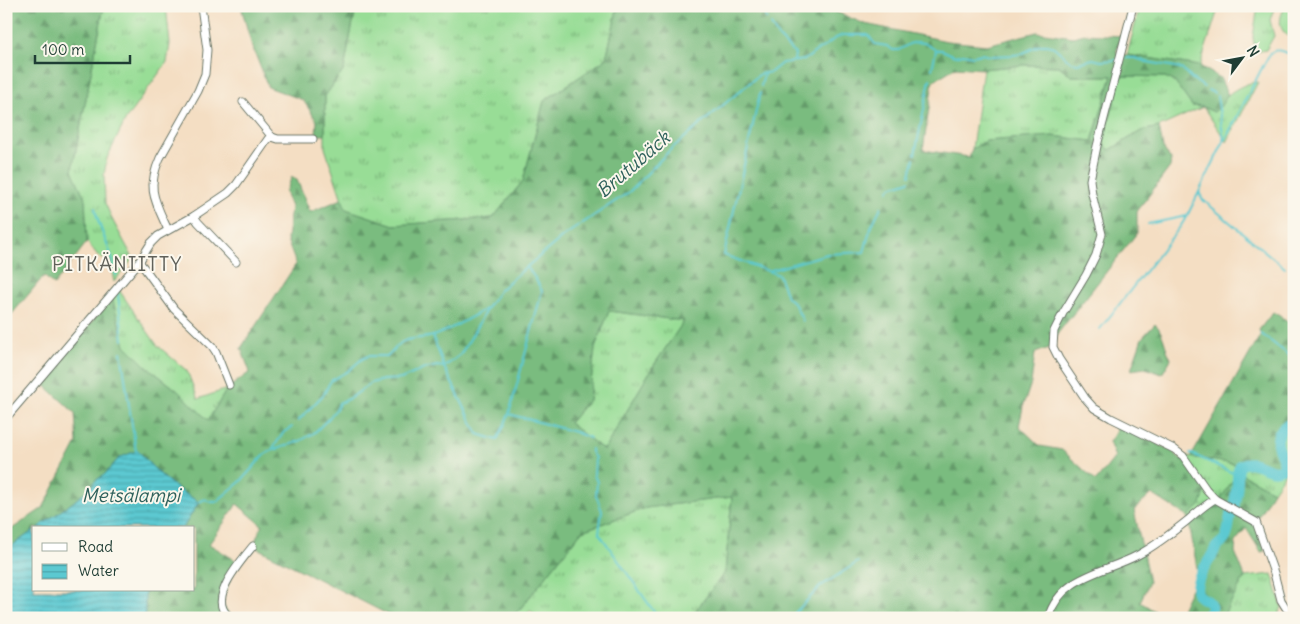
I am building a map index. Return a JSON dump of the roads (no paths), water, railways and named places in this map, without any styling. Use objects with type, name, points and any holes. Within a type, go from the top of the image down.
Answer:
[{"type":"street","points":[[168,230],[157,205],[152,179],[160,158],[198,91],[205,74],[207,50],[201,6]]},
{"type":"street","points":[[1133,6],[1090,180],[1102,234],[1096,255],[1054,331],[1053,347],[1059,359],[1094,408],[1174,449],[1183,456],[1215,499],[1256,522],[1274,573],[1281,600],[1286,608],[1294,612]]},
{"type":"street","points":[[243,102],[272,137],[278,139],[312,139]]},
{"type":"street","points":[[6,418],[139,262],[151,243],[158,236],[219,200],[236,185],[268,139],[272,137]]},
{"type":"street","points":[[194,216],[236,262]]},
{"type":"street","points":[[139,262],[174,309],[212,346],[229,386]]},
{"type":"street","points":[[1048,618],[1051,608],[1066,589],[1078,580],[1138,555],[1173,532],[1215,499]]},
{"type":"street","points":[[232,618],[226,614],[222,607],[221,598],[233,572],[253,546]]},
{"type":"water","name":"Metsälampi","points":[[138,450],[151,466],[166,479],[199,502],[184,526],[40,526],[91,487],[119,458]]},
{"type":"water","points":[[32,531],[32,592],[145,592],[145,618],[6,618],[6,550]]},
{"type":"waterway","points":[[766,6],[765,16],[767,19]]},
{"type":"waterway","points":[[771,25],[778,37],[795,54],[794,61]]},
{"type":"waterway","name":"Brutubäck","points":[[199,502],[205,499],[210,502],[216,502],[240,482],[264,455],[300,441],[314,433],[329,418],[339,403],[352,397],[371,383],[401,379],[424,369],[437,366],[444,367],[460,355],[487,308],[499,291],[511,280],[565,235],[629,192],[670,150],[760,74],[771,72],[782,63],[804,60],[843,35],[868,35],[875,44],[887,46],[893,50],[899,50],[917,42],[924,43],[936,50],[942,50],[955,56],[963,54],[973,56],[981,54],[991,56],[1013,55],[1021,54],[1040,45],[1047,45],[1054,47],[1071,62],[1078,63],[1093,59],[1101,61],[1117,60]]},
{"type":"waterway","points":[[932,69],[936,50]]},
{"type":"waterway","points":[[1225,140],[1272,52],[1276,50],[1294,55]]},
{"type":"waterway","name":"Brutubäck","points":[[1125,58],[1135,58],[1176,67],[1183,70],[1204,87]]},
{"type":"waterway","points":[[761,86],[764,74]]},
{"type":"waterway","points":[[915,154],[930,79]]},
{"type":"waterway","name":"Brutubäck","points":[[1208,90],[1214,93]]},
{"type":"waterway","points":[[760,93],[724,255],[768,271],[827,254],[864,252],[871,227],[881,207]]},
{"type":"waterway","name":"Brutubäck","points":[[1217,96],[1224,141],[1199,192],[1203,200],[1285,268]]},
{"type":"waterway","points":[[910,175],[914,159]]},
{"type":"waterway","points":[[888,191],[891,187],[909,181]]},
{"type":"waterway","points":[[1148,224],[1187,216],[1199,192]]},
{"type":"waterway","points":[[95,208],[116,275]]},
{"type":"waterway","points":[[1100,329],[1187,216]]},
{"type":"waterway","points":[[527,267],[542,291],[509,414],[590,438]]},
{"type":"waterway","points":[[768,271],[779,275],[787,297],[794,303],[803,321]]},
{"type":"waterway","points":[[118,294],[123,340]]},
{"type":"waterway","points":[[298,421],[324,394],[332,380],[348,371],[362,359],[368,356],[388,356],[402,342],[440,333],[485,309]]},
{"type":"waterway","points":[[1260,333],[1294,359]]},
{"type":"waterway","points":[[433,336],[444,367],[478,434],[497,440],[509,414]]},
{"type":"waterway","points":[[121,352],[136,451]]},
{"type":"waterway","points":[[1234,506],[1240,465],[1252,463],[1274,470],[1284,467],[1277,441],[1284,427],[1294,425]]},
{"type":"waterway","points":[[271,451],[284,432],[292,427]]},
{"type":"waterway","points":[[591,449],[595,458],[596,495],[602,511],[599,533],[657,616],[656,618]]},
{"type":"waterway","points":[[1190,453],[1237,475]]},
{"type":"waterway","points":[[1205,618],[1212,607],[1209,602],[1198,594],[1198,579],[1215,549],[1226,537],[1231,513]]},
{"type":"waterway","points":[[790,618],[821,586],[858,562]]},
{"type":"district","name":"PITKÄNIITTY","points":[[117,264]]}]
